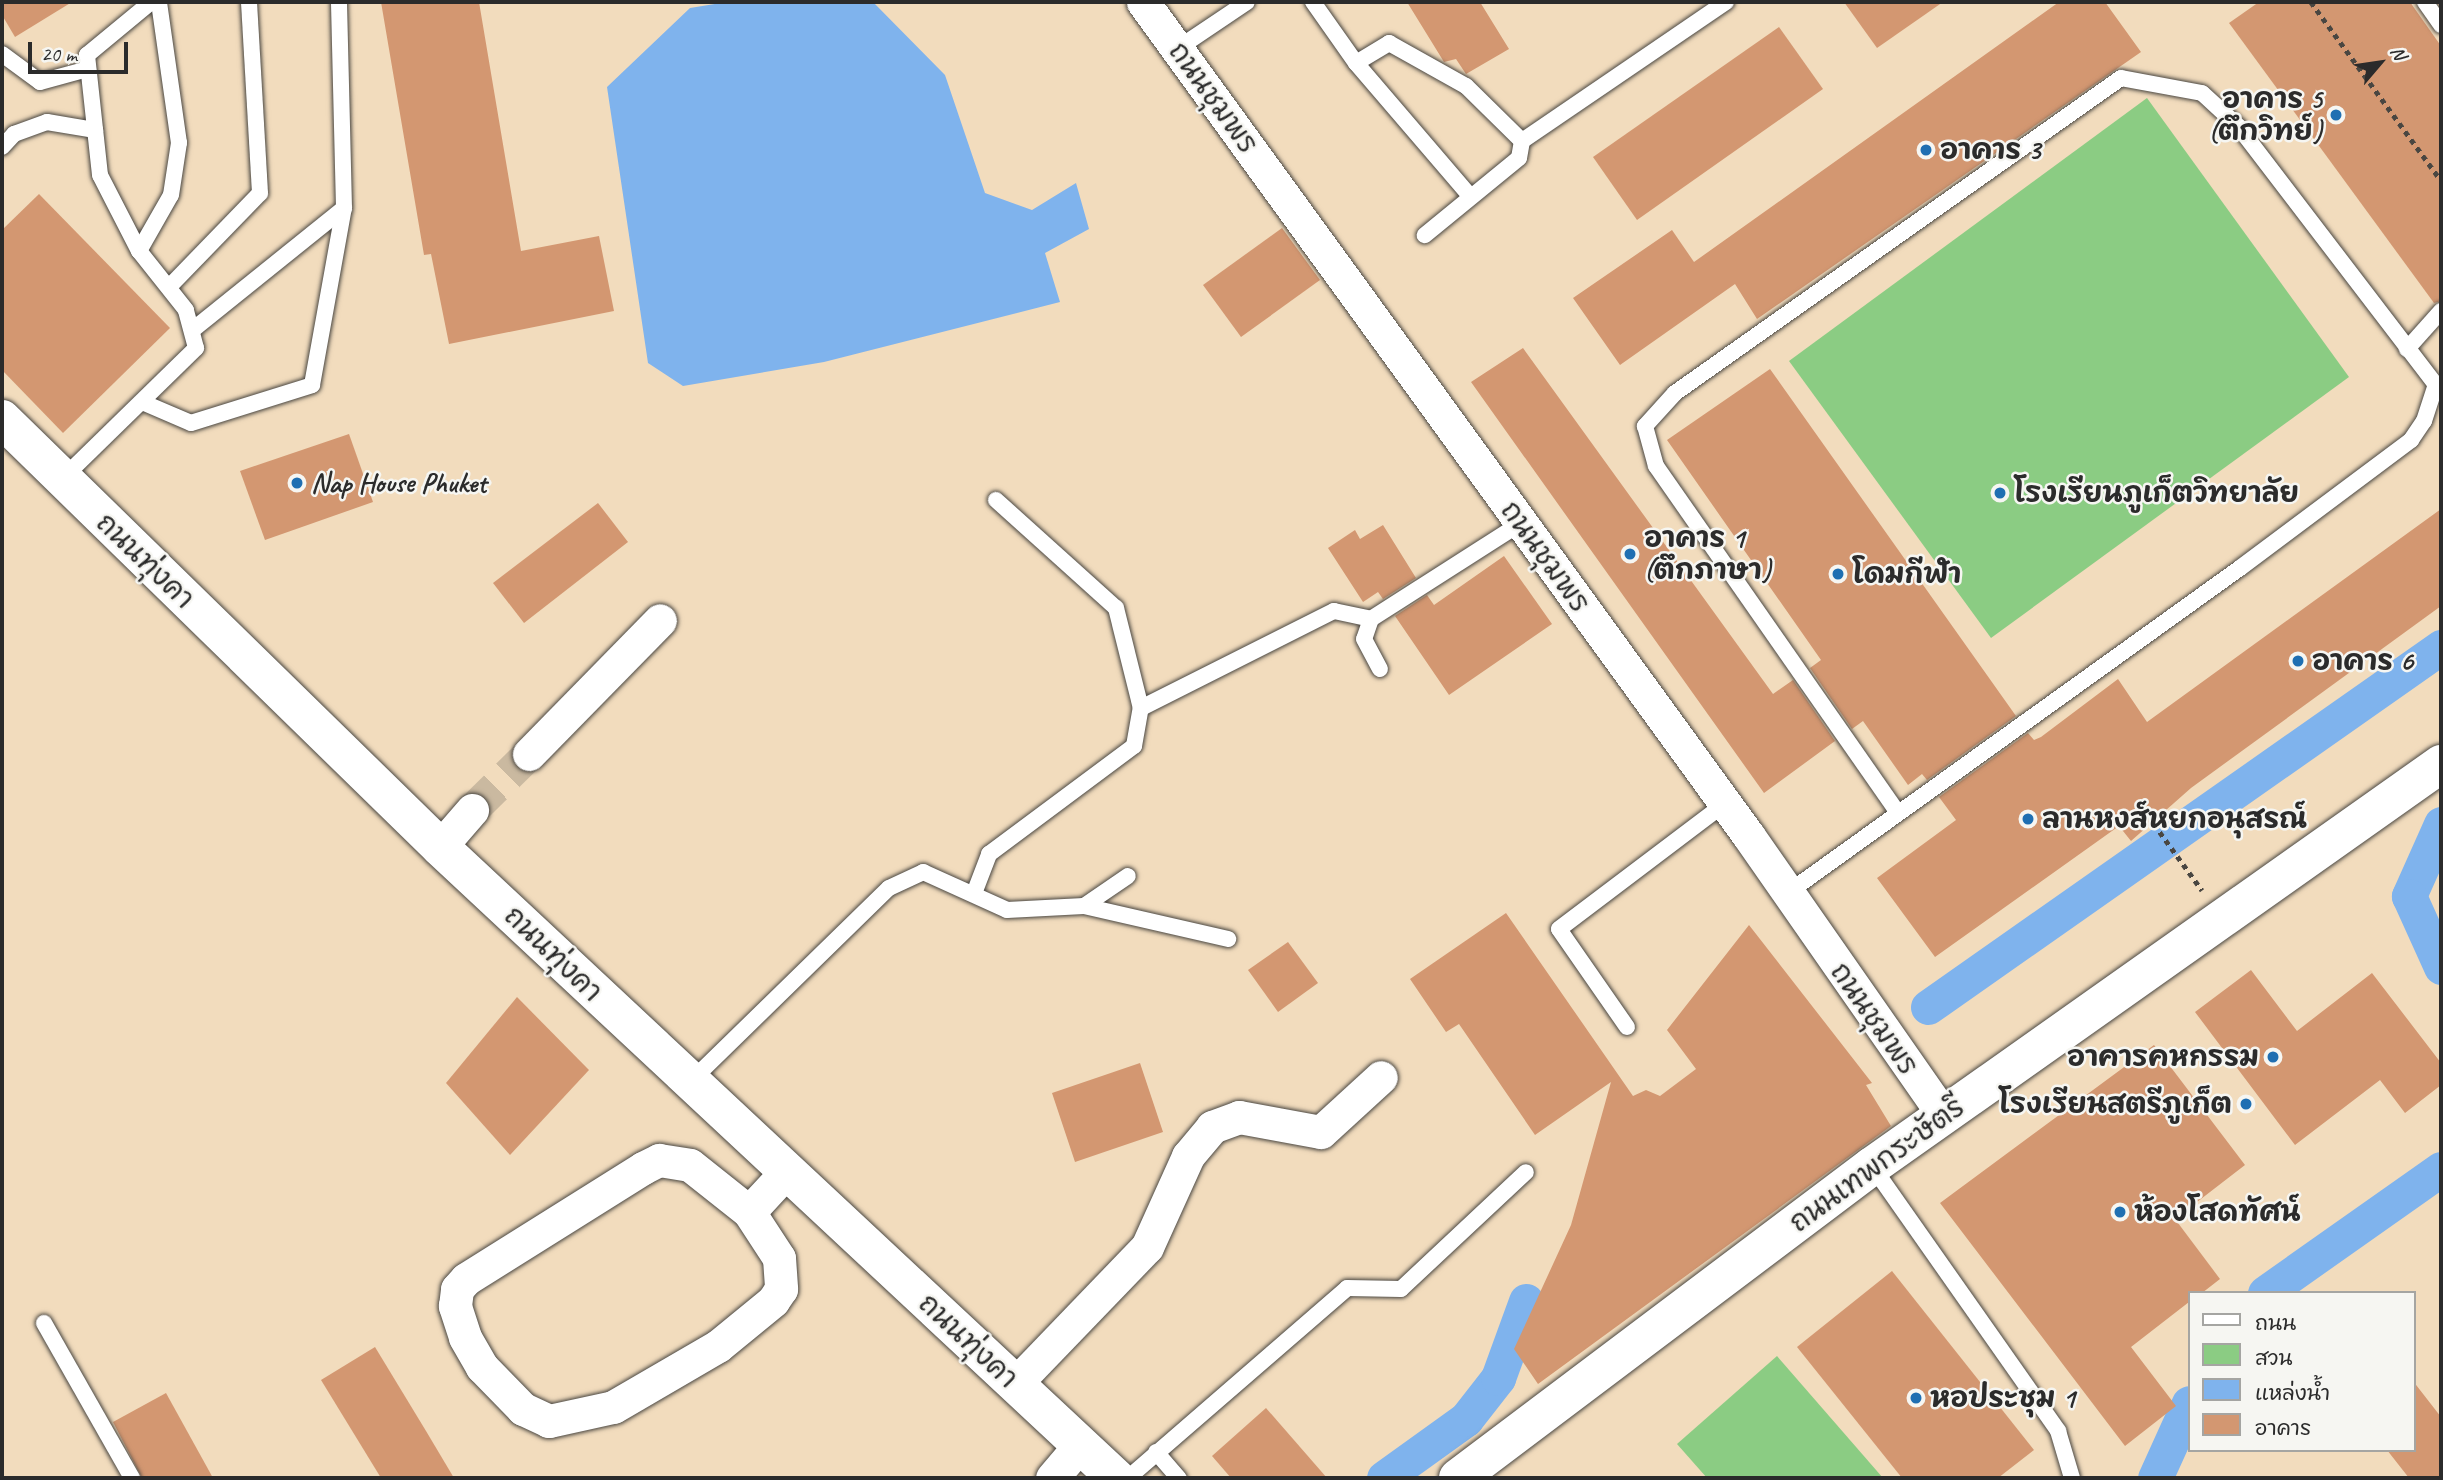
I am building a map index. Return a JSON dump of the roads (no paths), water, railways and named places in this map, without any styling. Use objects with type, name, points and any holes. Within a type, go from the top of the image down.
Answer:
[{"type":"main road","name":"ถนนทุ่งคา","points":[[2,419],[440,847],[689,1083],[1116,1478]]},
{"type":"main road","name":"ถนนเทพกระษัตรี","points":[[1458,1478],[1872,1166],[2441,765]]},
{"type":"street","name":"ถนนชุมพร","points":[[1143,2],[1724,804],[1943,1115]]},
{"type":"street","points":[[529,754],[660,620]]},
{"type":"street","points":[[440,847],[472,810]]},
{"type":"street","points":[[1014,1384],[1147,1247],[1188,1156],[1212,1127],[1238,1117],[1321,1132],[1381,1077]]},
{"type":"street","points":[[659,1160],[690,1165],[748,1213],[779,1258],[781,1289],[773,1301],[718,1346],[613,1407],[549,1421],[523,1409],[482,1367],[465,1337],[455,1306],[457,1289],[466,1279],[659,1160]]},
{"type":"street","points":[[748,1213],[786,1172]]},
{"type":"street","points":[[1052,1478],[1080,1445]]},
{"type":"lane","points":[[62,480],[187,362],[196,348],[195,328],[170,286],[139,251],[100,175],[87,55],[152,2]]},
{"type":"lane","points":[[139,251],[171,195],[179,143],[159,2]]},
{"type":"lane","points":[[170,286],[260,194],[249,2]]},
{"type":"lane","points":[[142,402],[191,423],[312,385],[344,208],[339,2]]},
{"type":"lane","points":[[1177,49],[1247,2]]},
{"type":"lane","points":[[1313,2],[1356,63],[1470,195]]},
{"type":"lane","points":[[1425,235],[1470,195],[1519,158],[1522,142],[1726,2]]},
{"type":"lane","points":[[2425,2],[2441,25]]},
{"type":"lane","points":[[1356,63],[1389,43],[1466,86],[1522,142]]},
{"type":"lane","points":[[2,54],[40,82],[89,69]]},
{"type":"lane","points":[[1786,894],[1898,813],[2411,440],[2439,388],[2239,127],[2202,93],[2121,78],[1654,410],[1645,444],[1656,466],[1898,813]]},
{"type":"lane","points":[[2,147],[14,134],[47,122],[95,130]]},
{"type":"lane","points":[[195,328],[344,208]]},
{"type":"lane","points":[[2407,349],[2441,311]]},
{"type":"lane","points":[[975,891],[989,854],[1134,746],[1141,708],[1116,608],[996,500]]},
{"type":"lane","points":[[1380,668],[1364,639],[1371,619],[1521,523]]},
{"type":"lane","points":[[1141,708],[1334,611],[1371,619]]},
{"type":"lane","points":[[1627,1027],[1559,929],[1724,804]]},
{"type":"lane","points":[[689,1083],[889,888],[923,872],[975,891],[1007,910],[1084,906],[1228,939]]},
{"type":"lane","points":[[1084,906],[1128,876]]},
{"type":"lane","points":[[1872,1166],[2058,1431],[2072,1478]]},
{"type":"lane","points":[[1128,1478],[1347,1288],[1401,1289],[1526,1172]]},
{"type":"lane","points":[[44,1323],[132,1478]]},
{"type":"lane","points":[[1156,1452],[1179,1478]]},
{"type":"water","points":[[727,2],[873,2],[945,75],[985,193],[1032,210],[1076,183],[1089,229],[1045,253],[1060,302],[824,362],[683,386],[648,363],[607,87],[690,8]]},
{"type":"waterway","points":[[1928,1007],[2441,647]]},
{"type":"waterway","points":[[2441,824],[2409,896],[2441,967]]},
{"type":"waterway","points":[[2268,1291],[2441,1169]]},
{"type":"waterway","points":[[1384,1478],[1466,1419],[1498,1378],[1526,1301]]},
{"type":"waterway","points":[[2155,1478],[2188,1405]]},
{"type":"tunnel","points":[[472,810],[529,754]]},
{"type":"place","name":"อาคาร 5 (ตึกวิทย์)","points":[[2336,115]]},
{"type":"place","name":"อาคาร 3","points":[[1926,150]]},
{"type":"place","name":"Nap House Phuket","points":[[297,483]]},
{"type":"place","name":"โรงเรียนภูเก็ตวิทยาลัย","points":[[2000,493]]},
{"type":"place","name":"อาคาร 1 (ตึกภาษา)","points":[[1630,554]]},
{"type":"place","name":"โดมกีฬา","points":[[1838,574]]},
{"type":"place","name":"อาคาร 6","points":[[2298,661]]},
{"type":"place","name":"ลานหงส์หยกอนุสรณ์","points":[[2028,819]]},
{"type":"place","name":"อาคารคหกรรม","points":[[2273,1057]]},
{"type":"place","name":"โรงเรียนสตรีภูเก็ต","points":[[2246,1104]]},
{"type":"place","name":"ห้องโสดทัศน์","points":[[2120,1212]]},
{"type":"place","name":"หอประชุม 1","points":[[1916,1398]]}]
